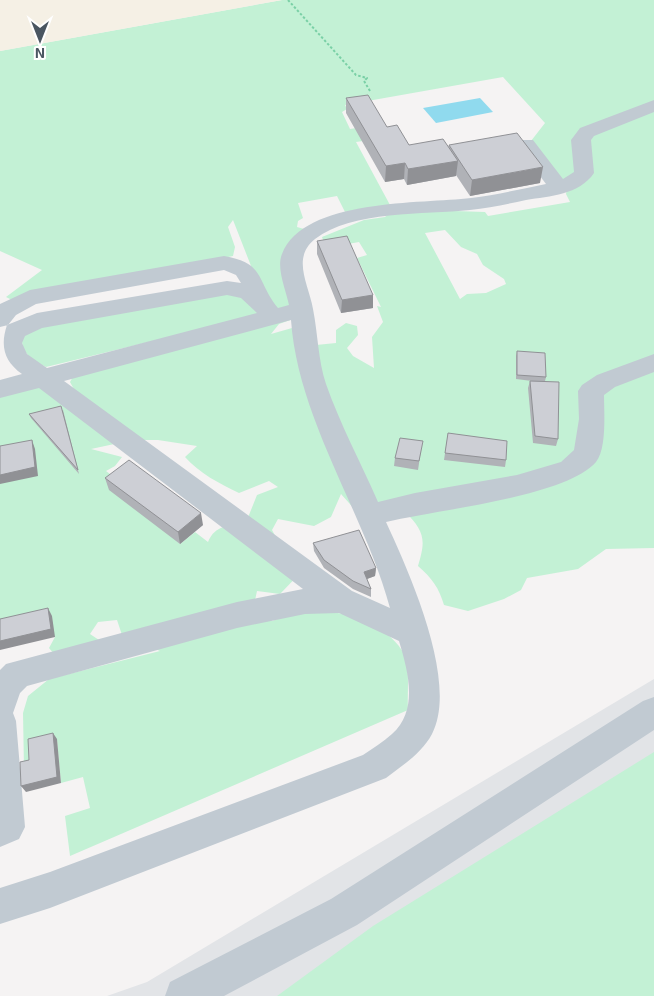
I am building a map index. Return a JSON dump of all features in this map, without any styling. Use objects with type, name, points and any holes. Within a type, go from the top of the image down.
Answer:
[{"type":"lane","points":[[0,906],[50,890],[374,767],[405,744],[420,724],[425,702],[424,673],[403,600],[370,515],[313,383],[304,335],[302,310],[290,262],[293,252],[307,235],[330,223],[384,211],[472,204],[559,188],[576,182],[584,173],[581,140],[587,132],[654,106]]},
{"type":"lane","points":[[526,144],[559,188]]},
{"type":"lane","points":[[0,319],[8,310],[30,298],[224,263],[239,265],[247,272],[265,308]]},
{"type":"lane","points":[[265,308],[244,289],[227,288],[37,321],[15,331],[10,343],[9,353],[341,600],[411,632]]},
{"type":"lane","points":[[0,389],[265,308],[302,310]]},
{"type":"lane","points":[[370,515],[415,504],[517,486],[570,469],[587,454],[592,419],[590,391],[606,382],[654,363]]},
{"type":"lane","points":[[0,705],[8,670],[305,600],[341,600]]},
{"type":"lane","points":[[184,996],[344,912],[654,712]]},
{"type":"lane","points":[[0,721],[7,826],[0,828]]},
{"type":"path","points":[[288,0],[356,75],[367,78],[364,81],[370,91]]},
{"type":"shaded area","points":[[654,679],[654,996],[107,996],[147,982]]},
{"type":"green space","points":[[282,0],[654,0],[654,548],[606,549],[578,569],[527,578],[521,590],[504,599],[468,611],[444,605],[440,593],[434,584],[418,566],[423,542],[422,536],[416,524],[404,511],[357,512],[341,494],[331,517],[314,526],[278,519],[272,530],[279,543],[306,567],[280,594],[257,591],[254,605],[272,621],[290,614],[315,611],[329,612],[360,619],[387,634],[398,644],[407,661],[408,710],[70,856],[65,816],[90,808],[83,777],[61,783],[57,740],[33,766],[24,769],[23,713],[28,696],[49,679],[160,651],[122,635],[117,620],[98,622],[90,634],[105,644],[60,661],[49,648],[55,637],[0,628],[0,393],[39,384],[75,391],[70,382],[74,375],[202,329],[46,367],[31,358],[23,346],[22,334],[31,327],[233,291],[253,271],[233,220],[228,227],[235,247],[233,256],[14,301],[6,297],[42,270],[0,251],[0,51]],"holes":[[[503,77],[545,123],[531,141],[567,188],[566,194],[570,202],[488,216],[485,212],[394,209],[385,217],[364,220],[322,237],[326,248],[359,242],[367,255],[357,258],[381,307],[377,306],[383,322],[372,337],[374,368],[353,356],[347,348],[358,335],[357,326],[346,323],[336,330],[336,343],[316,345],[292,328],[271,334],[279,324],[296,318],[294,239],[304,229],[297,227],[298,221],[303,218],[298,203],[337,196],[345,212],[390,205],[356,142],[370,140],[363,127],[350,129],[342,112],[347,109],[345,105]],[[445,230],[461,247],[477,254],[483,265],[504,279],[506,284],[486,293],[467,294],[460,299],[425,233]],[[133,440],[158,440],[197,446],[185,457],[203,473],[232,490],[239,493],[269,481],[278,487],[257,495],[245,525],[223,527],[214,532],[208,542],[195,532],[180,544],[121,482],[106,471],[115,466],[122,457],[91,449]]]},
{"type":"green space","points":[[654,752],[654,996],[277,996],[373,926]]},
{"type":"sand","points":[[0,0],[282,0],[0,51]]},
{"type":"water","points":[[480,98],[493,112],[436,123],[423,108]]},
{"type":"building","points":[[368,95],[387,127],[397,125],[409,145],[443,139],[458,161],[408,169],[405,163],[386,166],[346,98]]},
{"type":"building","points":[[517,133],[543,167],[472,180],[449,145]]},
{"type":"building","points":[[347,236],[373,295],[342,300],[317,241]]},
{"type":"building","points":[[517,351],[545,353],[546,377],[517,375]]},
{"type":"building","points":[[530,381],[559,382],[558,439],[535,436]]},
{"type":"building","points":[[61,406],[78,470],[29,414]]},
{"type":"building","points":[[448,433],[507,441],[506,460],[445,453]]},
{"type":"building","points":[[400,438],[423,441],[419,461],[395,458]]},
{"type":"building","points":[[32,440],[35,467],[0,475],[0,446]]},
{"type":"building","points":[[129,460],[201,513],[178,532],[105,478]]},
{"type":"building","points":[[359,530],[376,568],[364,572],[371,589],[353,581],[324,560],[313,543]]},
{"type":"building","points":[[48,608],[51,629],[0,641],[0,619]]},
{"type":"building","points":[[53,733],[57,777],[21,786],[20,762],[29,760],[28,739]]}]
